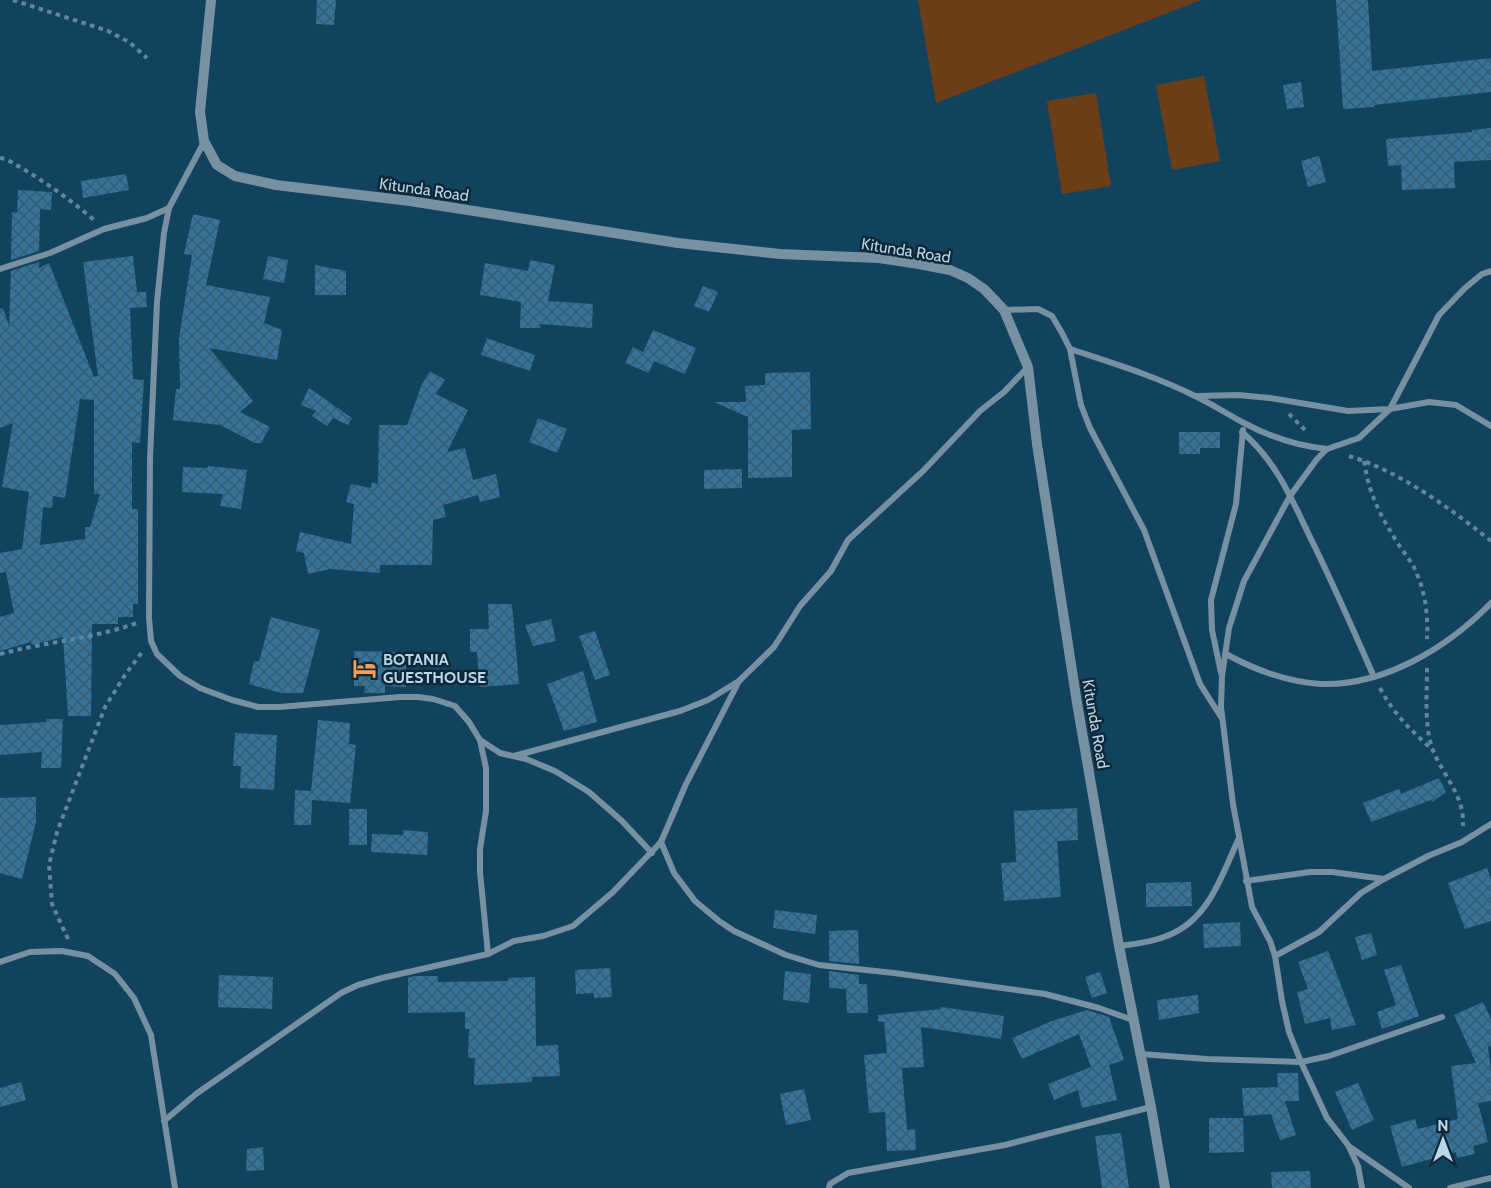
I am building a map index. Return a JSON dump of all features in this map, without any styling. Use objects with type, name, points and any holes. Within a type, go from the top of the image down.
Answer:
[{"type":"street","name":"Kitunda Road","points":[[211,0],[200,112],[204,141],[217,165],[235,176],[276,185],[410,201],[678,243],[780,254],[879,258],[919,264],[950,270],[968,278],[984,289],[1004,310],[1028,367],[1060,599],[1119,946],[1165,1188]]},
{"type":"street","points":[[204,141],[169,208],[164,232],[155,345],[150,458],[149,618],[151,641],[156,654],[180,676],[200,688],[258,707],[400,697],[433,699],[454,706],[469,722],[480,740],[486,768],[486,811],[480,849],[480,872],[488,954]]},
{"type":"street","points":[[0,269],[50,253],[104,230],[147,218],[169,208]]},
{"type":"street","points":[[1070,349],[1149,375],[1196,396],[1244,423],[1299,446],[1327,449],[1359,438],[1390,409],[1439,315],[1491,264]]},
{"type":"street","points":[[1482,274],[1491,271]]},
{"type":"street","points":[[1004,310],[1038,309],[1052,316],[1070,349],[1081,405],[1090,428],[1144,530],[1200,684],[1223,720]]},
{"type":"street","points":[[513,756],[680,711],[708,700],[739,681],[774,647],[800,606],[831,571],[848,540],[932,462],[980,411],[1004,392],[1028,367]]},
{"type":"street","points":[[1196,396],[1238,395],[1270,398],[1348,411],[1390,409],[1429,402],[1456,405],[1491,426]]},
{"type":"street","points":[[1222,676],[1212,630],[1211,600],[1236,504],[1244,423]]},
{"type":"street","points":[[1242,432],[1266,456],[1278,473],[1324,566],[1374,676]]},
{"type":"street","points":[[1327,449],[1290,496],[1244,581],[1229,628],[1222,676],[1221,707],[1238,840],[1252,908],[1270,941],[1275,956],[1289,1032],[1328,1118],[1348,1145],[1358,1166],[1362,1188]]},
{"type":"street","points":[[1226,654],[1249,667],[1283,678],[1322,684],[1350,681],[1374,676],[1427,654],[1471,622],[1491,603]]},
{"type":"street","points":[[164,1121],[196,1094],[341,993],[382,978],[488,954],[514,941],[543,936],[573,926],[613,892],[661,843],[686,784],[739,681]]},
{"type":"street","points":[[480,740],[500,753],[526,759],[555,771],[589,792],[622,821],[652,853]]},
{"type":"street","points":[[1275,956],[1319,932],[1361,894],[1384,879],[1428,856],[1462,842],[1491,824]]},
{"type":"street","points":[[1119,946],[1170,935],[1191,922],[1207,906],[1238,840]]},
{"type":"street","points":[[661,843],[674,873],[695,901],[734,931],[786,955],[819,965],[1045,994],[1100,1008],[1133,1020]]},
{"type":"street","points":[[1246,881],[1310,872],[1332,872],[1384,879]]},
{"type":"street","points":[[0,962],[30,952],[62,951],[88,956],[115,974],[134,998],[151,1035],[175,1188]]},
{"type":"street","points":[[1141,1054],[1301,1062],[1329,1056],[1442,1017]]},
{"type":"street","points":[[828,1188],[830,1184],[848,1173],[1005,1145],[1151,1107]]},
{"type":"street","points":[[1348,1145],[1408,1188]]},
{"type":"street","points":[[1450,1188],[1491,1178]]},
{"type":"path","points":[[13,0],[108,31],[129,42],[147,58]]},
{"type":"path","points":[[0,158],[6,159],[41,179],[69,198],[104,230]]},
{"type":"path","points":[[1270,398],[1327,449],[1364,461],[1398,478],[1457,514],[1491,541]]},
{"type":"path","points":[[1364,461],[1367,483],[1376,508],[1416,572],[1424,595],[1428,620],[1429,734],[1433,750],[1460,803],[1463,820],[1462,842]]},
{"type":"path","points":[[0,654],[118,630],[149,618]]},
{"type":"path","points":[[75,953],[52,904],[50,865],[57,832],[105,707],[125,675],[151,641]]},
{"type":"path","points":[[1374,676],[1388,703],[1406,726],[1433,750]]},
{"type":"shaded area","points":[[918,0],[1201,0],[936,103]]},
{"type":"shaded area","points":[[1204,76],[1220,161],[1172,170],[1156,85]]},
{"type":"shaded area","points":[[1096,93],[1111,186],[1062,194],[1047,101]]},
{"type":"building","points":[[317,0],[336,0],[334,25],[316,24]]},
{"type":"building","points":[[1336,0],[1368,0],[1372,71],[1491,58],[1491,92],[1343,109]]},
{"type":"building","points":[[1301,82],[1304,107],[1287,109],[1283,85]]},
{"type":"building","points":[[1491,128],[1491,160],[1454,162],[1455,188],[1402,190],[1401,165],[1388,166],[1386,139],[1472,132],[1472,130]]},
{"type":"building","points":[[1319,156],[1326,182],[1308,187],[1301,161]]},
{"type":"building","points":[[126,174],[129,190],[83,198],[81,181]]},
{"type":"building","points":[[18,190],[52,192],[51,210],[40,209],[39,251],[11,260],[12,212],[17,213]]},
{"type":"building","points":[[193,214],[220,220],[206,285],[270,297],[264,323],[282,330],[277,360],[209,348],[253,401],[240,412],[270,427],[261,443],[255,443],[220,425],[173,420],[176,389],[180,389],[179,338],[192,255],[184,254]]},
{"type":"building","points":[[133,256],[137,292],[146,292],[147,307],[130,308],[133,379],[144,380],[140,443],[132,442],[132,509],[138,509],[138,604],[133,604],[133,617],[118,617],[118,624],[92,624],[91,716],[68,716],[63,637],[32,645],[31,642],[0,651],[0,617],[14,613],[6,572],[0,573],[0,553],[22,549],[29,492],[2,487],[13,423],[0,428],[0,309],[3,308],[9,326],[11,271],[39,262],[39,268],[49,263],[94,377],[98,376],[83,262]],"holes":[[[80,399],[94,400],[94,494],[100,494],[90,527],[85,527],[85,539],[40,545],[43,507],[52,508],[53,496],[65,498]]]},
{"type":"building","points":[[268,256],[288,260],[284,283],[263,279]]},
{"type":"building","points":[[530,260],[555,265],[548,301],[593,304],[592,328],[540,324],[540,328],[520,328],[521,302],[480,295],[485,263],[528,271]]},
{"type":"building","points":[[315,265],[346,271],[346,295],[315,295]]},
{"type":"building","points":[[703,286],[718,292],[709,312],[694,306]]},
{"type":"building","points":[[653,330],[696,348],[685,374],[654,361],[649,373],[625,363],[633,347],[643,352]]},
{"type":"building","points":[[487,338],[535,355],[530,371],[481,355]]},
{"type":"building","points":[[430,371],[445,380],[436,394],[468,410],[447,452],[465,448],[473,480],[496,474],[500,497],[480,502],[478,495],[443,505],[446,517],[433,520],[432,565],[380,565],[380,573],[330,569],[308,574],[304,553],[296,551],[300,532],[351,544],[354,504],[346,502],[351,484],[371,488],[372,482],[378,484],[379,425],[407,425],[422,384]]},
{"type":"building","points":[[810,372],[811,429],[792,430],[792,477],[748,478],[748,417],[714,402],[746,402],[745,386],[765,385],[765,373]]},
{"type":"building","points":[[309,388],[352,418],[348,425],[333,418],[327,426],[312,416],[316,411],[301,405]]},
{"type":"building","points":[[538,418],[567,429],[557,453],[529,442]]},
{"type":"building","points":[[1179,432],[1220,432],[1220,448],[1200,448],[1200,454],[1179,454]]},
{"type":"building","points":[[208,466],[247,470],[241,509],[220,506],[223,494],[182,492],[183,467],[208,468]]},
{"type":"building","points":[[742,469],[742,488],[704,489],[704,470]]},
{"type":"building","points":[[488,604],[512,604],[519,684],[480,687],[477,652],[470,652],[470,629],[489,629]]},
{"type":"building","points":[[271,617],[320,630],[303,693],[281,693],[249,684],[254,661],[259,662]]},
{"type":"building","points":[[551,619],[556,641],[533,646],[525,625]]},
{"type":"building","points":[[595,631],[610,675],[595,680],[579,636]]},
{"type":"building","points":[[354,651],[406,652],[406,687],[385,686],[385,693],[364,693],[365,686],[354,686]]},
{"type":"building","points":[[583,671],[597,722],[564,731],[547,684]]},
{"type":"building","points":[[46,719],[63,719],[61,768],[41,768],[42,752],[0,755],[0,725],[46,722]]},
{"type":"building","points":[[318,720],[350,723],[349,744],[356,745],[350,803],[312,800],[311,825],[294,825],[295,790],[311,791]]},
{"type":"building","points":[[235,733],[277,735],[274,790],[240,788],[241,766],[233,766]]},
{"type":"building","points":[[1439,778],[1446,792],[1432,802],[1431,800],[1371,822],[1363,803],[1399,789],[1401,794]]},
{"type":"building","points":[[36,797],[36,822],[22,879],[0,873],[0,798]]},
{"type":"building","points":[[1077,808],[1078,840],[1057,841],[1061,897],[1004,901],[1001,863],[1016,862],[1014,811]]},
{"type":"building","points":[[349,809],[367,809],[367,845],[349,845]]},
{"type":"building","points":[[403,830],[428,832],[427,855],[371,852],[372,834],[403,835]]},
{"type":"building","points":[[1487,868],[1491,878],[1491,921],[1465,929],[1448,883]]},
{"type":"building","points":[[1191,882],[1192,906],[1146,907],[1146,883]]},
{"type":"building","points":[[775,910],[817,915],[815,934],[773,928]]},
{"type":"building","points":[[1240,922],[1241,946],[1204,948],[1203,924]]},
{"type":"building","points":[[858,930],[859,964],[829,961],[829,931]]},
{"type":"building","points":[[1371,933],[1377,955],[1362,960],[1355,937]]},
{"type":"building","points":[[1328,951],[1356,1025],[1332,1030],[1330,1018],[1305,1024],[1297,992],[1308,989],[1298,962]]},
{"type":"building","points":[[1401,965],[1419,1016],[1382,1029],[1377,1012],[1396,1005],[1384,970]]},
{"type":"building","points":[[610,968],[612,997],[594,998],[594,993],[576,994],[575,970]]},
{"type":"building","points":[[785,971],[811,974],[809,1003],[783,1000]]},
{"type":"building","points":[[829,971],[859,975],[859,984],[867,984],[868,1013],[847,1013],[846,989],[829,988]]},
{"type":"building","points":[[1100,972],[1107,993],[1092,998],[1085,977]]},
{"type":"building","points":[[219,975],[273,977],[272,1009],[218,1007]]},
{"type":"building","points":[[438,976],[438,982],[508,981],[508,978],[535,977],[536,1046],[558,1045],[560,1076],[532,1077],[532,1082],[474,1085],[475,1058],[468,1058],[469,1029],[465,1029],[465,1012],[408,1013],[408,978]]},
{"type":"building","points":[[1198,995],[1199,1013],[1159,1020],[1157,1000]]},
{"type":"building","points":[[1483,1002],[1491,1019],[1491,1046],[1488,1047],[1491,1101],[1478,1103],[1488,1142],[1473,1146],[1475,1154],[1457,1158],[1456,1152],[1402,1167],[1390,1126],[1415,1119],[1418,1129],[1458,1119],[1451,1066],[1476,1063],[1454,1015]]},
{"type":"building","points":[[941,1007],[1004,1016],[1001,1039],[921,1027],[924,1067],[902,1068],[907,1130],[915,1129],[916,1150],[887,1151],[885,1112],[869,1113],[864,1055],[887,1053],[884,1022],[878,1021],[878,1015],[941,1009]]},
{"type":"building","points":[[1087,1010],[1109,1017],[1124,1060],[1109,1065],[1117,1100],[1082,1108],[1078,1090],[1054,1100],[1048,1084],[1091,1067],[1079,1034],[1022,1059],[1012,1038],[1052,1021]]},
{"type":"building","points":[[1277,1073],[1298,1073],[1299,1101],[1285,1101],[1296,1135],[1280,1140],[1271,1114],[1244,1116],[1242,1088],[1278,1087]]},
{"type":"building","points":[[21,1082],[26,1100],[0,1107],[0,1088]]},
{"type":"building","points":[[1358,1083],[1374,1120],[1352,1130],[1335,1092]]},
{"type":"building","points":[[804,1089],[811,1120],[786,1125],[780,1094]]},
{"type":"building","points":[[1209,1118],[1243,1118],[1244,1152],[1209,1153]]},
{"type":"building","points":[[1121,1133],[1129,1188],[1102,1188],[1095,1136]]},
{"type":"building","points":[[263,1147],[264,1170],[246,1171],[247,1149]]},
{"type":"building","points":[[1310,1171],[1311,1188],[1272,1188],[1271,1172]]},
{"type":"place","name":"BOTANIA GUESTHOUSE","points":[[365,668]]}]
